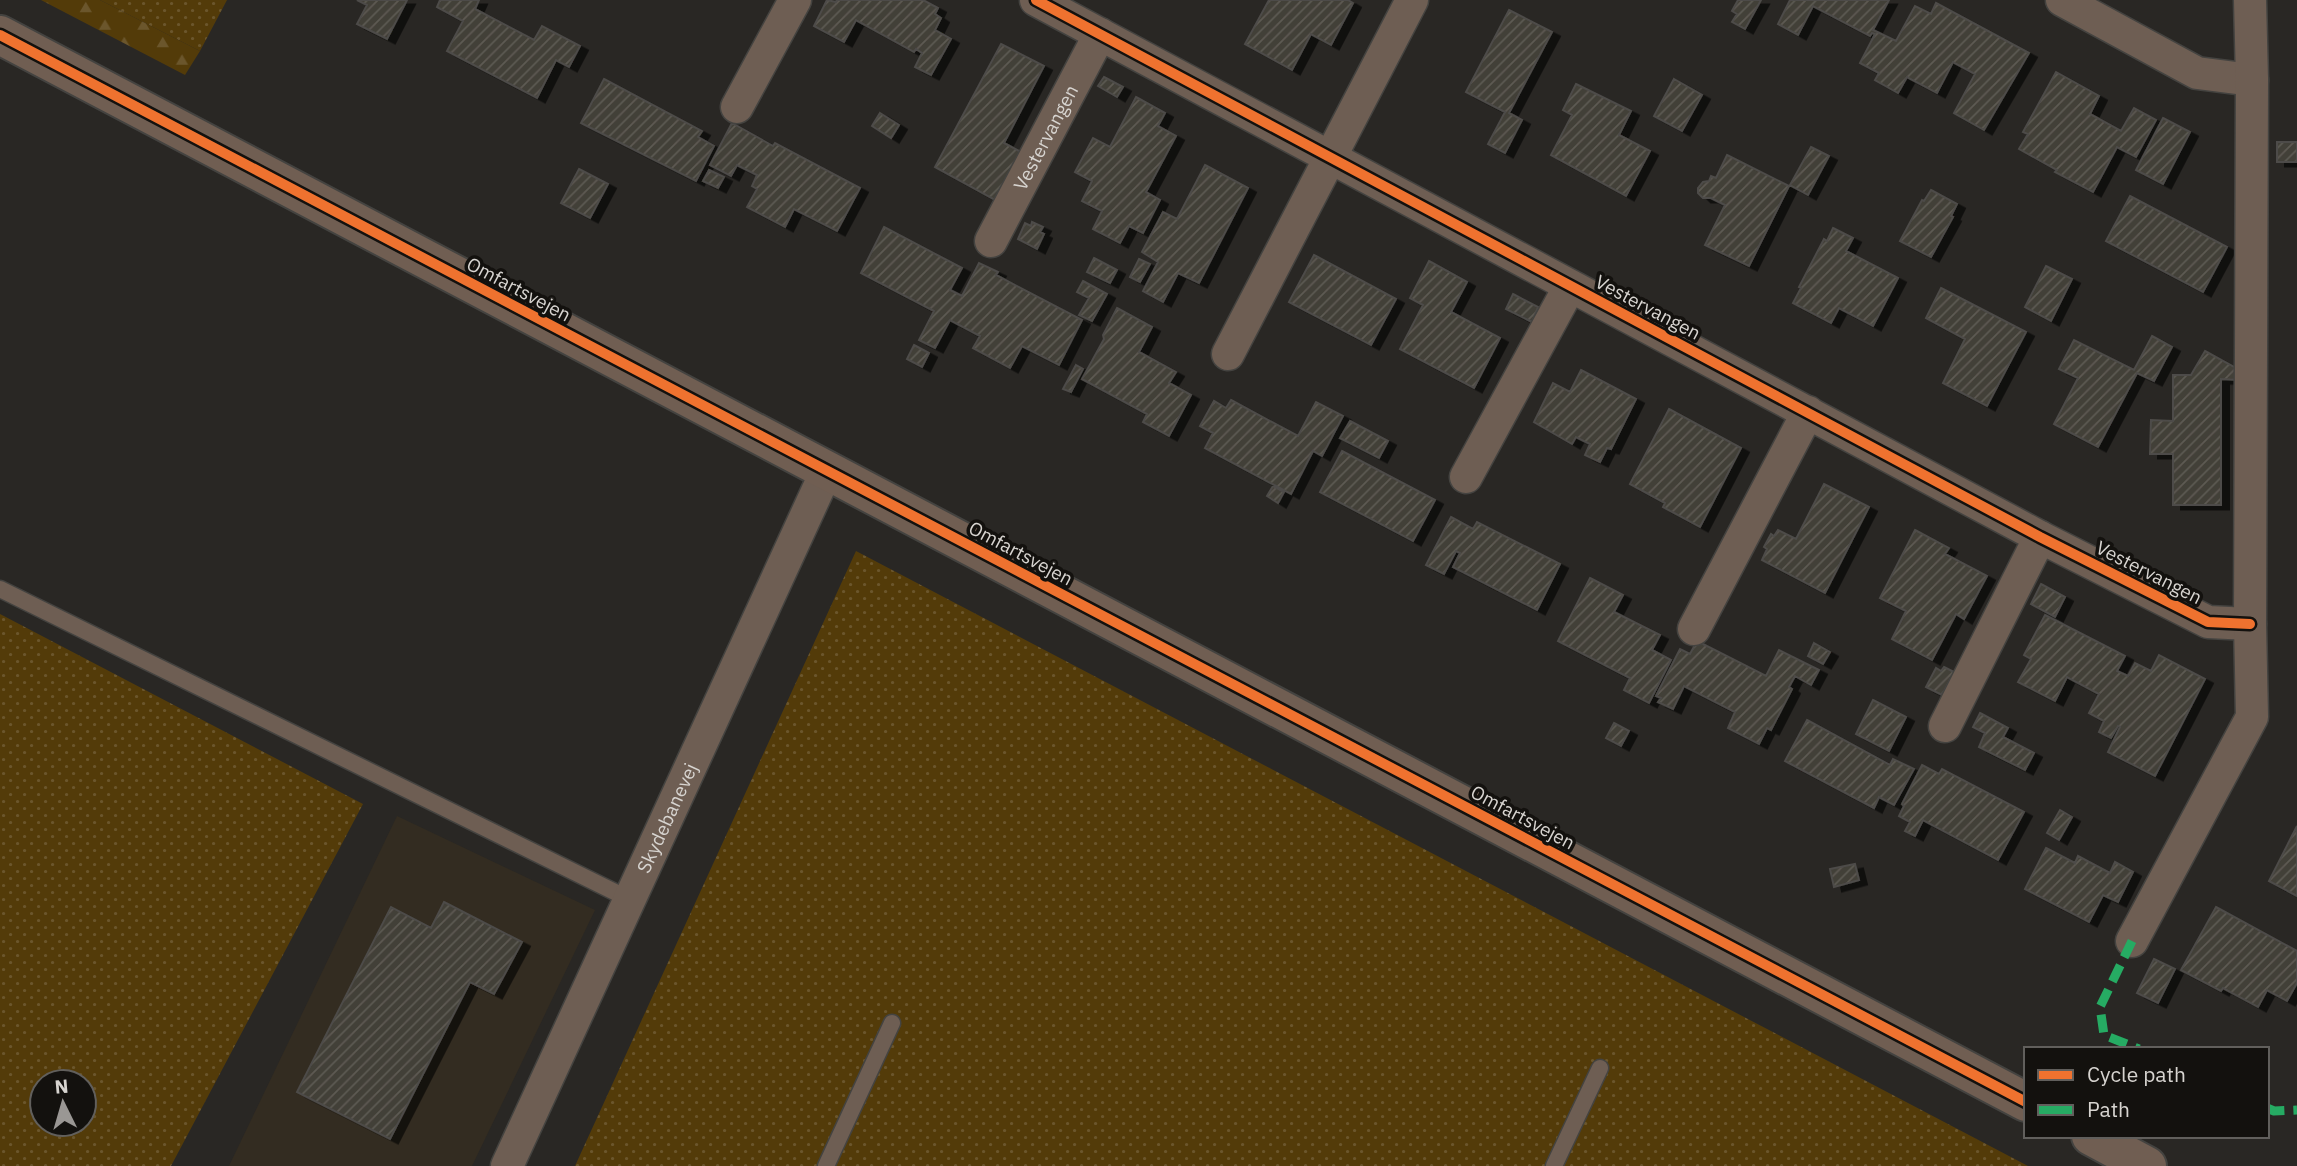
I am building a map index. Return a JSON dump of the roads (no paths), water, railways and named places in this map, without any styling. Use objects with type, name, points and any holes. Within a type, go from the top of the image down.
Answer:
[{"type":"main road","name":"Omfartsvejen","points":[[0,35],[2024,1101]]},
{"type":"main road","points":[[2095,1138],[2147,1166]]},
{"type":"street","points":[[737,107],[795,0]]},
{"type":"street","name":"Vestervangen","points":[[1036,0],[2040,537],[2208,622],[2250,624]]},
{"type":"street","points":[[1228,354],[1412,0]]},
{"type":"street","points":[[2062,0],[2197,73],[2252,80]]},
{"type":"street","points":[[2132,941],[2252,717],[2250,0]]},
{"type":"street","name":"Vestervangen","points":[[991,241],[1100,34]]},
{"type":"street","name":"Vestervangen","points":[[1466,477],[1570,286]]},
{"type":"street","points":[[1694,629],[1808,412]]},
{"type":"street","name":"Skydebanevej","points":[[508,1166],[827,470]]},
{"type":"street","points":[[1945,726],[2040,537]]},
{"type":"lane","points":[[0,589],[631,900]]},
{"type":"lane","points":[[826,1166],[892,1023]]},
{"type":"lane","points":[[1554,1166],[1600,1068]]}]
